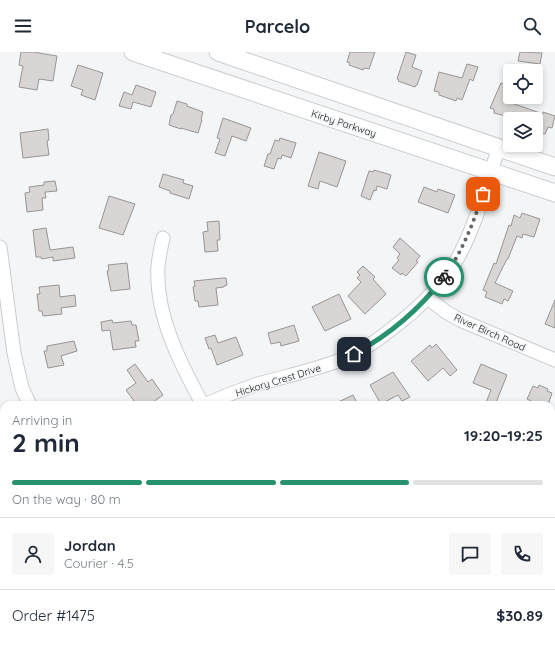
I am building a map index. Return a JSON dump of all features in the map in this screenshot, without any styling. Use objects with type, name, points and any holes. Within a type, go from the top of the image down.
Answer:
[{"type":"main road","points":[[218,52],[555,167]]},
{"type":"main road","name":"Kirby Parkway","points":[[143,54],[491,172],[555,192]]},
{"type":"street","name":"Hickory Crest Drive","points":[[214,401],[240,390],[325,365],[354,354],[383,336],[412,313],[428,298],[455,262],[464,246],[499,147]]},
{"type":"street","points":[[163,238],[159,255],[158,274],[162,310],[167,328],[181,364],[202,401]]},
{"type":"street","points":[[0,247],[14,352],[22,388],[28,401]]},
{"type":"street","name":"River Birch Road","points":[[428,298],[446,312],[460,320],[555,360]]},
{"type":"building","points":[[21,52],[33,52],[57,56],[53,81],[39,79],[37,90],[19,87],[23,66],[19,65]]},
{"type":"building","points":[[350,52],[375,52],[369,69],[364,68],[363,70],[349,65],[350,63],[347,62]]},
{"type":"building","points":[[406,52],[416,55],[412,67],[422,71],[415,87],[398,81],[399,80],[397,79]]},
{"type":"building","points":[[520,52],[542,53],[540,64],[518,61]]},
{"type":"building","points":[[467,64],[478,67],[473,81],[470,79],[462,100],[457,98],[456,101],[439,95],[439,92],[434,91],[439,72],[462,78]]},
{"type":"building","points":[[78,65],[103,73],[95,100],[81,95],[83,90],[71,86]]},
{"type":"building","points":[[501,83],[503,84],[503,104],[515,104],[537,112],[503,112],[503,115],[494,113],[494,109],[490,108]]},
{"type":"building","points":[[136,85],[156,92],[151,107],[133,102],[131,109],[119,106],[124,92],[132,95]]},
{"type":"building","points":[[177,101],[203,112],[198,133],[169,125],[171,115],[173,114]]},
{"type":"building","points":[[543,112],[555,116],[552,128],[548,127],[545,134],[543,133]]},
{"type":"building","points":[[223,118],[251,128],[246,141],[232,136],[225,156],[215,153],[220,139],[217,138]]},
{"type":"building","points":[[48,129],[49,140],[47,141],[49,155],[23,158],[20,133]]},
{"type":"building","points":[[280,138],[296,143],[291,158],[282,155],[281,159],[278,158],[274,169],[264,166],[275,140],[279,141]]},
{"type":"building","points":[[319,152],[346,161],[337,187],[320,181],[318,189],[308,186]]},
{"type":"building","points":[[374,170],[391,175],[387,189],[377,186],[376,191],[374,190],[370,200],[361,196],[369,171],[373,172]]},
{"type":"building","points":[[163,174],[184,180],[183,183],[193,186],[189,199],[170,193],[170,191],[159,187]]},
{"type":"building","points":[[55,181],[57,191],[45,192],[46,198],[42,198],[43,210],[27,212],[25,193],[30,192],[29,187],[44,185],[44,182]]},
{"type":"building","points":[[424,187],[437,192],[438,189],[455,195],[448,213],[418,202]]},
{"type":"building","points":[[109,196],[135,204],[123,235],[99,228]]},
{"type":"building","points":[[522,213],[540,219],[534,237],[523,234],[522,238],[517,236],[508,259],[495,283],[513,291],[508,301],[504,299],[502,304],[485,297],[487,292],[483,290],[494,263],[496,264],[509,225],[511,226],[514,215],[520,218]]},
{"type":"building","points":[[219,221],[220,240],[217,240],[218,251],[205,252],[203,232],[208,231],[207,222]]},
{"type":"building","points":[[46,228],[50,250],[73,247],[75,258],[53,261],[53,257],[42,259],[41,257],[36,257],[33,230]]},
{"type":"building","points":[[400,238],[420,256],[416,261],[418,262],[406,276],[402,273],[401,275],[392,268],[399,260],[397,258],[400,254],[393,247]]},
{"type":"building","points":[[127,263],[130,289],[111,291],[107,271],[109,270],[108,265]]},
{"type":"building","points":[[363,266],[375,277],[373,279],[386,294],[365,314],[348,296],[361,282],[357,278],[360,275],[357,272]]},
{"type":"building","points":[[226,278],[227,285],[216,288],[218,305],[199,307],[198,301],[195,301],[193,287],[195,286],[194,281]]},
{"type":"building","points":[[59,285],[60,297],[75,295],[76,306],[61,308],[62,314],[43,316],[42,311],[39,311],[37,294],[40,294],[39,287]]},
{"type":"building","points":[[339,294],[351,319],[325,331],[312,307]]},
{"type":"building","points":[[555,300],[555,328],[545,324]]},
{"type":"building","points":[[112,320],[113,323],[131,321],[132,325],[136,325],[139,341],[135,341],[136,347],[113,350],[110,330],[102,331],[101,322]]},
{"type":"building","points":[[294,325],[299,341],[281,346],[280,342],[271,344],[268,333]]},
{"type":"building","points":[[215,335],[218,343],[236,337],[243,355],[217,365],[211,348],[209,349],[205,338]]},
{"type":"building","points":[[74,341],[77,351],[61,356],[64,365],[48,368],[44,351],[47,351],[47,346]]},
{"type":"building","points":[[436,344],[457,370],[450,376],[443,368],[428,381],[411,361],[430,345],[432,348]]},
{"type":"building","points":[[135,364],[148,382],[152,379],[163,395],[155,401],[134,401],[126,390],[136,383],[127,370]]},
{"type":"building","points":[[481,364],[507,375],[497,401],[487,401],[491,390],[473,383]]},
{"type":"building","points":[[393,372],[410,397],[402,401],[398,395],[387,401],[379,401],[370,385]]},
{"type":"building","points":[[539,385],[548,389],[547,391],[552,393],[549,401],[531,401],[527,399],[533,386],[538,388]]},
{"type":"building","points":[[353,395],[356,401],[340,401]]},
{"type":"way so far","points":[[444,277],[464,246],[483,194]]},
{"type":"route","points":[[354,354],[398,325],[428,298],[444,277]]}]
